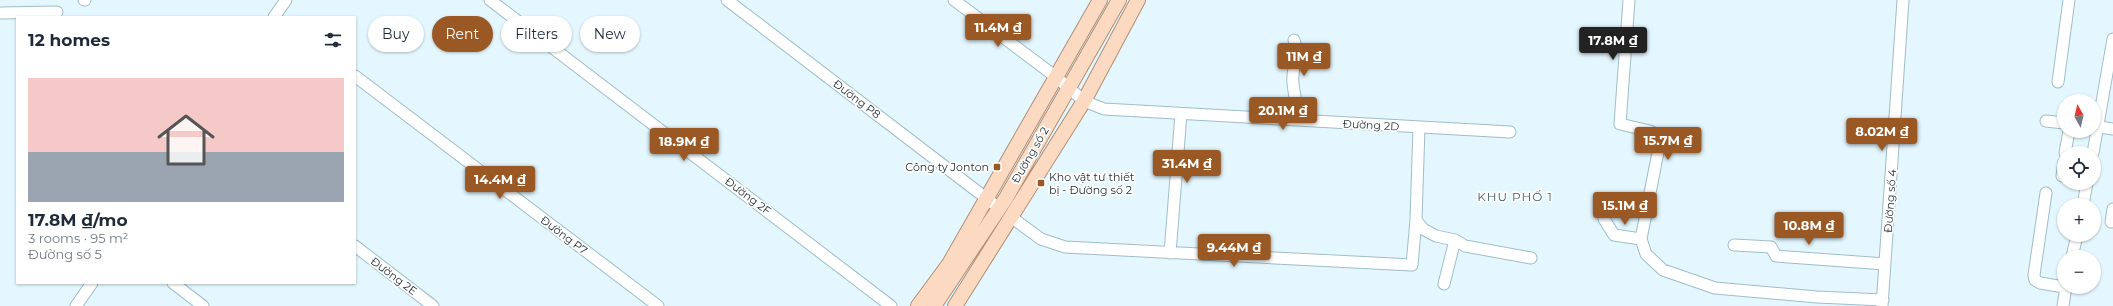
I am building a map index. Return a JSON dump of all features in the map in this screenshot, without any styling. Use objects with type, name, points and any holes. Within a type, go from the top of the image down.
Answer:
[{"type":"main road","name":"Đường số 2","points":[[918,306],[949,264],[1100,0]]},
{"type":"main road","name":"Đường số 2","points":[[934,306],[999,208],[1119,0]]},
{"type":"main road","name":"Đường số 2","points":[[955,306],[1084,101],[1138,0]]},
{"type":"street","points":[[276,16],[286,0]]},
{"type":"street","name":"Đường 2F","points":[[490,0],[891,306]]},
{"type":"street","name":"Đường P8","points":[[727,0],[999,208]]},
{"type":"street","name":"Đường 2D","points":[[954,0],[1056,77],[1084,101],[1104,109],[1510,132]]},
{"type":"street","points":[[1628,0],[1620,124],[1650,131],[1661,137],[1641,239],[1646,254],[1663,270],[1715,288],[1882,303]]},
{"type":"street","name":"Đường số 4","points":[[1882,303],[1903,0]]},
{"type":"street","points":[[2058,82],[2069,0]]},
{"type":"street","points":[[0,13],[57,12]]},
{"type":"street","points":[[2101,100],[2113,39]]},
{"type":"street","points":[[1294,40],[1298,53],[1293,71],[1293,84],[1299,120]]},
{"type":"street","name":"Đường P7","points":[[356,77],[658,306]]},
{"type":"street","points":[[1170,253],[1182,114]]},
{"type":"street","points":[[2046,121],[2057,122]]},
{"type":"street","points":[[1011,217],[1042,240],[1065,247],[1412,265],[1416,220],[1419,127]]},
{"type":"street","points":[[2101,127],[2113,130]]},
{"type":"street","points":[[2046,193],[2034,275],[2036,280],[2040,283],[2057,286]]},
{"type":"street","points":[[2110,222],[2113,209]]},
{"type":"street","points":[[1604,219],[1614,235],[1641,239]]},
{"type":"street","points":[[1416,220],[1423,229],[1436,236],[1454,240],[1465,246],[1531,258]]},
{"type":"street","points":[[1444,284],[1454,240]]},
{"type":"street","points":[[1734,245],[1771,247],[1776,256],[1885,264]]},
{"type":"street","name":"Đường 2E","points":[[356,247],[433,306]]},
{"type":"street","points":[[76,306],[91,284]]},
{"type":"street","points":[[174,284],[203,306]]},
{"type":"street","points":[[2062,306],[2064,294]]},
{"type":"place","name":"Công ty Jonton","points":[[997,167]]},
{"type":"place","name":"Kho vật tư thiết bị - Đường số 2","points":[[1041,183]]},
{"type":"district","name":"KHU PHỐ 1","points":[[1515,197]]}]
